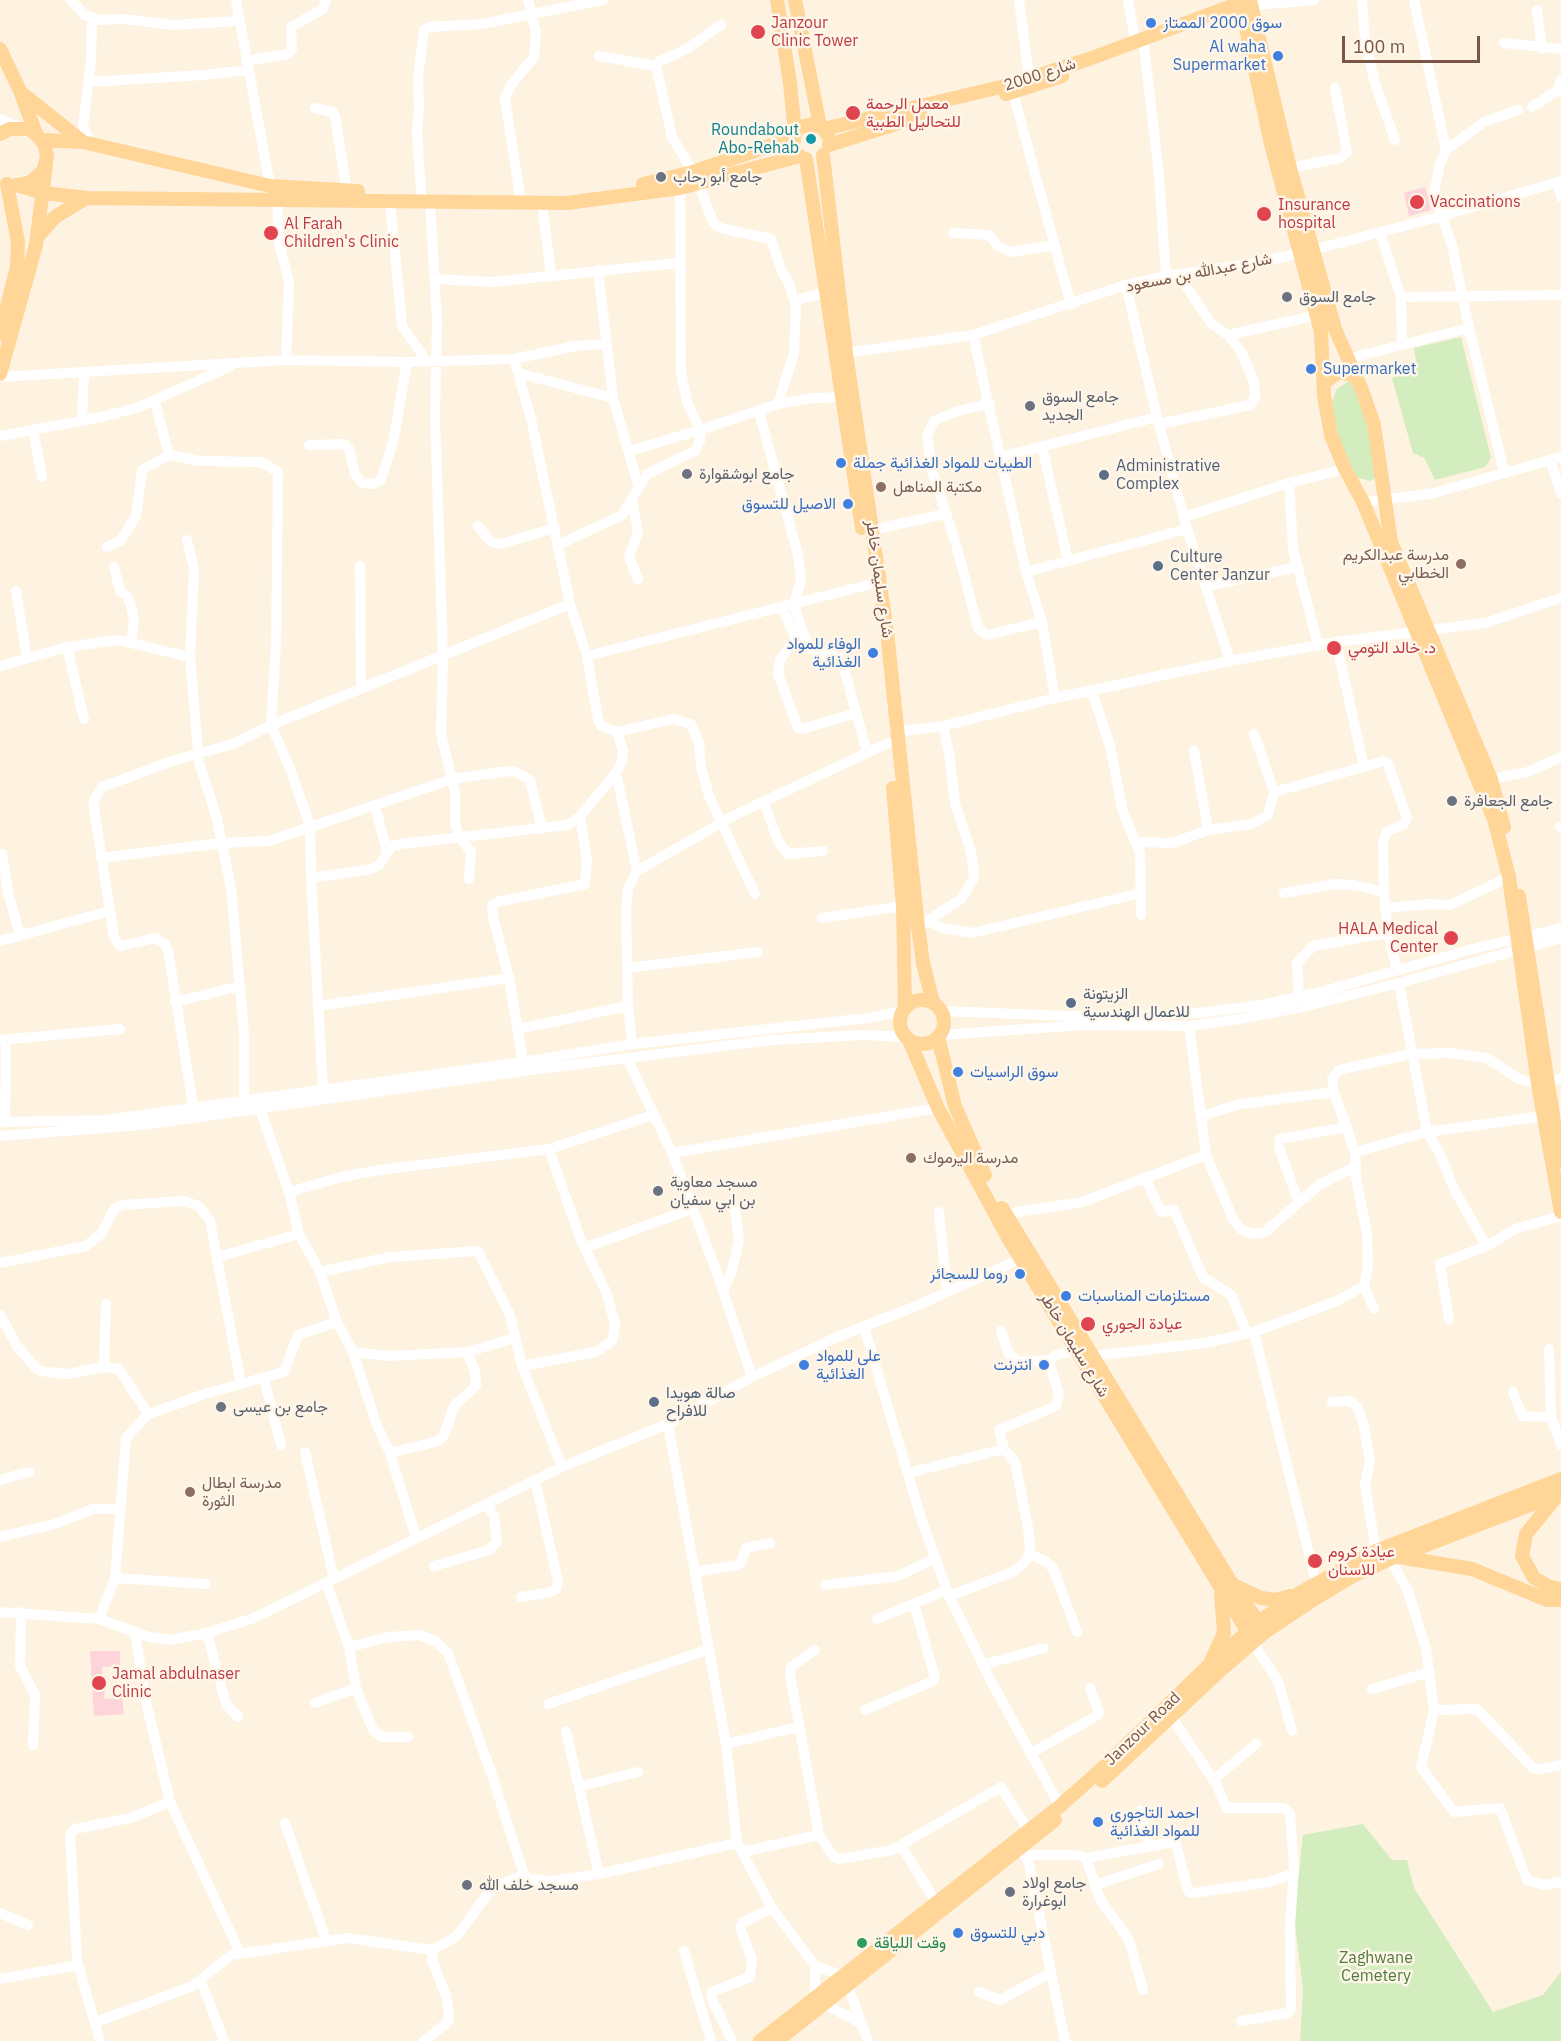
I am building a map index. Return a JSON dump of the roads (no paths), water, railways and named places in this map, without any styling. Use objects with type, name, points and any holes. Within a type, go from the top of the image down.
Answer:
[{"type":"main road","points":[[777,0],[785,40],[793,145],[803,158]]},
{"type":"main road","points":[[795,0],[826,150]]},
{"type":"main road","points":[[1247,4],[1290,168],[1307,251],[1324,345],[1327,422],[1345,469],[1364,502],[1491,779],[1517,880],[1522,943]]},
{"type":"main road","points":[[1247,4],[1271,144],[1335,329],[1374,426],[1391,542],[1494,819],[1509,877],[1549,1081],[1561,1166]]},
{"type":"main road","name":"شارع 2000","points":[[822,128],[999,88],[1140,43],[1247,4]]},
{"type":"main road","points":[[8,183],[44,194],[87,198],[390,201],[425,198],[567,196],[803,158],[818,158],[826,150],[919,116],[1013,93],[1140,43]]},
{"type":"main road","points":[[0,49],[47,151],[44,194],[37,238],[0,375]]},
{"type":"main road","points":[[21,93],[87,143]]},
{"type":"main road","points":[[0,134],[19,127],[39,136],[87,143],[270,186],[542,204],[606,200],[680,188],[696,177],[794,135],[806,124],[822,128]]},
{"type":"main road","name":"شارع سليمان خاطر","points":[[826,150],[841,353],[841,397],[872,584],[892,737],[923,924],[922,963],[937,1007]]},
{"type":"main road","name":"شارع سليمان خاطر","points":[[803,158],[826,293],[841,353],[887,632],[903,906],[904,1010]]},
{"type":"main road","points":[[8,183],[31,182],[38,178],[46,164]]},
{"type":"main road","points":[[0,334],[17,267],[18,242],[8,183]]},
{"type":"main road","points":[[37,238],[55,217],[87,198]]},
{"type":"main road","points":[[1324,383],[1338,372],[1354,375]]},
{"type":"main road","points":[[921,1000],[937,1007],[944,1025],[939,1036],[921,1044],[908,1038],[900,1022],[904,1010],[921,1000]]},
{"type":"main road","name":"شارع سليمان خاطر","points":[[939,1036],[955,1106],[979,1165],[1025,1257],[1093,1356],[1223,1580],[1250,1637]]},
{"type":"main road","name":"شارع سليمان خاطر","points":[[908,1038],[938,1108],[1077,1350],[1223,1580],[1262,1627]]},
{"type":"main road","points":[[1549,1081],[1543,1116],[1561,1214]]},
{"type":"main road","points":[[1407,1538],[1452,1515],[1561,1471]]},
{"type":"main road","name":"Janzour Road","points":[[1262,1627],[1351,1577],[1561,1479]]},
{"type":"main road","points":[[1560,1493],[1526,1534],[1522,1556],[1534,1578],[1550,1587],[1561,1589]]},
{"type":"main road","name":"Janzour Road","points":[[767,2040],[844,1981],[936,1902],[1059,1806],[1105,1766],[1209,1665],[1250,1637],[1298,1594],[1316,1582],[1376,1551],[1407,1538],[1462,1524],[1560,1493]]},
{"type":"main road","points":[[1393,1558],[1472,1569],[1546,1600],[1561,1600]]},
{"type":"main road","points":[[1209,1665],[1224,1633],[1223,1580],[1242,1591],[1261,1598],[1276,1600],[1298,1594]]},
{"type":"main road","name":"Janzour Road","points":[[844,1981],[1023,1852],[1172,1718],[1223,1668],[1250,1637]]},
{"type":"street","points":[[71,0],[79,10],[92,18],[131,19],[174,25],[238,21]]},
{"type":"street","points":[[236,0],[238,21],[270,186]]},
{"type":"street","points":[[88,82],[203,75],[288,54],[292,50],[291,27],[323,9],[326,0]]},
{"type":"street","points":[[520,197],[505,98],[508,90],[534,57],[536,32],[528,0]]},
{"type":"street","points":[[469,879],[471,852],[459,836],[452,779],[441,734],[443,655],[430,360],[436,279],[417,131],[418,77],[424,30],[430,27],[482,24],[603,0]]},
{"type":"street","points":[[1019,0],[1029,77]]},
{"type":"street","points":[[1128,0],[1140,43],[1166,276]]},
{"type":"street","points":[[1247,4],[1314,0]]},
{"type":"street","points":[[1362,0],[1365,40],[1374,83],[1395,140]]},
{"type":"street","points":[[1414,0],[1446,150]]},
{"type":"street","points":[[1537,10],[1542,49]]},
{"type":"street","points":[[87,143],[83,126],[92,18]]},
{"type":"street","points":[[721,25],[685,50],[658,62],[656,66],[669,127],[696,177],[713,222],[720,228],[741,230],[773,242],[782,272],[795,300],[794,352],[778,405]]},
{"type":"street","points":[[1503,43],[1542,49],[1561,49]]},
{"type":"street","points":[[599,56],[656,66]]},
{"type":"street","points":[[1532,107],[1557,91],[1561,80]]},
{"type":"street","points":[[1290,168],[1340,158],[1347,152],[1335,88]]},
{"type":"street","points":[[1013,93],[1071,305]]},
{"type":"street","points":[[315,108],[333,112],[335,117],[347,191]]},
{"type":"street","points":[[1504,472],[1469,328],[1452,245],[1435,187],[1446,150],[1484,122],[1518,110]]},
{"type":"street","points":[[0,119],[19,127]]},
{"type":"street","points":[[1559,181],[1561,197]]},
{"type":"street","name":"شارع عبدالله بن مسعود","points":[[841,353],[973,335],[1071,305],[1126,285],[1166,276],[1251,264],[1307,251],[1442,216],[1559,181]]},
{"type":"street","points":[[558,545],[622,515],[647,474],[695,451],[700,441],[700,430],[687,402],[681,372],[678,263],[680,188]]},
{"type":"street","points":[[277,199],[279,243],[289,282],[286,360]]},
{"type":"street","points":[[390,201],[402,326],[430,360]]},
{"type":"street","points":[[542,204],[550,274]]},
{"type":"street","points":[[1380,232],[1401,297],[1402,345]]},
{"type":"street","points":[[953,233],[989,235],[998,246],[1011,252],[1055,245]]},
{"type":"street","points":[[436,279],[492,282],[550,274],[678,263]]},
{"type":"street","points":[[598,270],[613,398],[639,488]]},
{"type":"street","points":[[1000,457],[1158,421],[1250,405],[1254,402],[1254,382],[1242,352],[1228,335],[1210,323],[1178,274]]},
{"type":"street","points":[[1126,285],[1158,421],[1187,530],[1230,661]]},
{"type":"street","points":[[795,300],[826,293]]},
{"type":"street","points":[[1401,297],[1561,295]]},
{"type":"street","points":[[1228,335],[1318,315]]},
{"type":"street","points":[[1347,359],[1469,328]]},
{"type":"street","points":[[973,335],[1026,572],[1042,622],[1055,698]]},
{"type":"street","points":[[0,375],[286,360],[407,362],[514,359],[575,346],[606,344]]},
{"type":"street","points":[[514,359],[531,419],[570,604],[587,656],[601,726],[617,732],[673,719],[691,724],[699,743],[701,767],[709,796],[720,824],[755,894]]},
{"type":"street","points":[[309,445],[344,444],[349,449],[355,474],[362,483],[373,484],[381,480],[394,438],[407,362]]},
{"type":"street","points":[[0,436],[82,421],[155,402],[237,363]]},
{"type":"street","points":[[82,421],[84,372]]},
{"type":"street","points":[[518,373],[613,398]]},
{"type":"street","points":[[628,451],[778,405],[813,398],[841,397]]},
{"type":"street","points":[[155,402],[169,455]]},
{"type":"street","points":[[990,403],[934,421],[928,429],[927,442],[932,471],[956,544],[975,622],[982,633],[996,635],[1042,622]]},
{"type":"street","points":[[759,412],[801,568],[794,604],[812,649],[818,653],[839,657],[842,661],[867,752]]},
{"type":"street","points":[[33,430],[42,477]]},
{"type":"street","points":[[1042,446],[1068,561]]},
{"type":"street","points":[[107,547],[120,541],[136,516],[142,470],[169,455],[200,461],[261,462],[278,472],[280,483],[276,643],[271,725],[291,771],[310,826],[310,878],[323,1089]]},
{"type":"street","points":[[1364,502],[1430,494],[1556,458],[1561,494]]},
{"type":"street","points":[[1184,517],[1289,483],[1345,469]]},
{"type":"street","points":[[1289,483],[1297,567],[1318,645]]},
{"type":"street","points":[[632,501],[638,532],[629,557],[638,579]]},
{"type":"street","points":[[872,530],[945,514]]},
{"type":"street","points":[[478,526],[490,541],[500,544],[555,528]]},
{"type":"street","points":[[1026,572],[1187,530]]},
{"type":"street","points":[[187,540],[194,569],[190,657],[199,753],[201,771],[222,843],[231,888],[244,1033],[244,1100]]},
{"type":"street","points":[[360,566],[361,688]]},
{"type":"street","points":[[114,567],[118,586],[127,596],[131,606],[134,621],[131,642]]},
{"type":"street","points":[[1207,586],[1297,567]]},
{"type":"street","points":[[587,656],[872,584]]},
{"type":"street","points":[[16,591],[27,658]]},
{"type":"street","points":[[632,1044],[628,1006],[627,898],[633,876],[637,871],[720,824],[867,752],[892,737],[1055,698],[1230,661],[1336,642],[1423,632],[1494,620],[1561,598]]},
{"type":"street","points":[[193,1106],[175,1002],[170,958],[165,944],[155,938],[120,946],[114,937],[94,800],[102,787],[199,753],[233,744],[271,725],[570,604]]},
{"type":"street","points":[[782,607],[794,635],[794,641],[780,660],[778,674],[798,728],[803,729],[856,713]]},
{"type":"street","points":[[0,666],[67,647],[118,640],[190,657]]},
{"type":"street","points":[[1336,642],[1364,767]]},
{"type":"street","points":[[67,647],[84,719]]},
{"type":"street","points":[[1092,691],[1110,746],[1123,812],[1137,842],[1141,870],[1141,915]]},
{"type":"street","points":[[923,924],[961,899],[973,880],[974,873],[971,852],[955,804],[943,726]]},
{"type":"street","points":[[310,878],[372,868],[379,865],[392,846],[401,844],[568,825],[580,816],[616,773],[623,750],[617,732]]},
{"type":"street","points":[[1137,842],[1173,843],[1208,831],[1262,820],[1270,811],[1274,792],[1254,734]]},
{"type":"street","points":[[1194,751],[1208,831]]},
{"type":"street","points":[[1491,779],[1528,772],[1561,758]]},
{"type":"street","points":[[1274,792],[1384,761],[1388,764],[1407,813],[1405,823],[1387,831],[1384,836],[1385,908],[1388,933],[1397,970]]},
{"type":"street","points":[[101,858],[222,843],[269,841],[452,779],[514,771],[526,776],[533,788],[542,829]]},
{"type":"street","points":[[616,773],[637,871]]},
{"type":"street","points":[[764,802],[778,841],[788,854],[823,851]]},
{"type":"street","points":[[375,805],[387,852]]},
{"type":"street","points":[[523,1062],[509,978],[492,905],[497,902],[585,885],[587,861],[580,816]]},
{"type":"street","points":[[3,854],[8,892],[20,936]]},
{"type":"street","points":[[1385,908],[1429,904],[1450,905],[1509,877]]},
{"type":"street","points":[[1284,893],[1335,884],[1354,885],[1384,892]]},
{"type":"street","points":[[923,924],[972,933],[1141,893]]},
{"type":"street","points":[[822,918],[903,906]]},
{"type":"street","points":[[0,941],[110,911]]},
{"type":"street","points":[[939,1036],[1084,1025],[1190,1026],[1302,1007],[1399,983],[1561,928]]},
{"type":"street","points":[[1299,997],[1297,963],[1313,946],[1328,941],[1388,933]]},
{"type":"street","points":[[937,1007],[1068,1016],[1199,1013],[1299,997],[1397,970],[1522,943],[1561,938]]},
{"type":"street","points":[[628,968],[758,952]]},
{"type":"street","points":[[318,1006],[509,978]]},
{"type":"street","points":[[1399,983],[1427,1132],[1439,1152],[1454,1189],[1487,1246]]},
{"type":"street","points":[[175,1002],[240,986]]},
{"type":"street","points":[[518,1029],[566,1021],[628,1006]]},
{"type":"street","points":[[120,1029],[3,1040],[3,1123],[105,1120],[523,1062],[632,1044],[857,1019],[904,1010]]},
{"type":"street","points":[[1190,1026],[1206,1155],[1233,1219],[1245,1232],[1265,1232],[1319,1185],[1356,1166]]},
{"type":"street","points":[[0,1136],[84,1132],[524,1071],[628,1060],[772,1040],[861,1035],[908,1038]]},
{"type":"street","points":[[1374,1309],[1364,1286],[1368,1267],[1367,1234],[1356,1178],[1356,1152],[1334,1092],[1332,1079],[1339,1070],[1411,1054],[1450,1053],[1487,1058],[1519,1079],[1549,1081]]},
{"type":"street","points":[[628,1060],[672,1153],[723,1290],[752,1377]]},
{"type":"street","points":[[1201,1116],[1241,1104],[1334,1092]]},
{"type":"street","points":[[672,1153],[938,1108]]},
{"type":"street","points":[[260,1109],[288,1192],[299,1234],[320,1272],[337,1322],[353,1352],[375,1423],[390,1453],[416,1538]]},
{"type":"street","points":[[288,1192],[379,1170],[549,1149],[653,1115]]},
{"type":"street","points":[[1356,1152],[1427,1132],[1543,1116]]},
{"type":"street","points":[[1298,1202],[1279,1147],[1280,1139],[1347,1127]]},
{"type":"street","points":[[522,1366],[596,1352],[612,1341],[615,1323],[606,1292],[587,1247],[580,1238],[549,1149]]},
{"type":"street","points":[[1005,1214],[1082,1202],[1206,1155]]},
{"type":"street","points":[[1145,1177],[1161,1212],[1174,1210],[1203,1277],[1231,1294],[1251,1332],[1316,1582]]},
{"type":"street","points":[[0,1263],[86,1246],[102,1233],[114,1209],[122,1205],[183,1202],[199,1206],[210,1221],[218,1257],[218,1276],[241,1384]]},
{"type":"street","points":[[587,1247],[692,1209]]},
{"type":"street","points":[[723,1290],[736,1257],[738,1240],[735,1210]]},
{"type":"street","points":[[939,1212],[947,1291]]},
{"type":"street","points":[[1449,1319],[1440,1264],[1487,1246],[1515,1229],[1561,1214]]},
{"type":"street","points":[[218,1257],[299,1234]]},
{"type":"street","points":[[320,1272],[390,1257],[478,1251],[504,1299],[522,1366],[562,1467]]},
{"type":"street","points":[[0,1612],[99,1619],[135,1633],[170,1640],[207,1633],[254,1618],[562,1467],[668,1424],[752,1377],[837,1337],[1025,1257]]},
{"type":"street","points":[[1093,1356],[1193,1345],[1251,1332],[1337,1301],[1364,1286]]},
{"type":"street","points":[[104,1367],[106,1304]]},
{"type":"street","points":[[0,1315],[17,1346],[41,1371],[67,1374],[112,1367],[124,1373],[131,1389],[148,1414]]},
{"type":"street","points":[[99,1619],[115,1578],[126,1438],[148,1414],[284,1372],[298,1335],[337,1322]]},
{"type":"street","points":[[864,1327],[908,1473],[948,1593],[982,1665],[1059,1806]]},
{"type":"street","points":[[1001,1330],[1009,1354],[1018,1362],[1051,1360],[1054,1356],[1077,1350]]},
{"type":"street","points":[[353,1352],[390,1356],[467,1352],[515,1338]]},
{"type":"street","points":[[1549,1349],[1551,1417],[1561,1445]]},
{"type":"street","points":[[390,1453],[428,1445],[444,1436],[454,1406],[476,1386],[475,1371],[467,1352]]},
{"type":"street","points":[[877,1618],[1013,1572],[1030,1554],[1029,1533],[1015,1462],[1004,1449],[999,1430],[1003,1426],[1056,1406],[1059,1401],[1051,1360]]},
{"type":"street","points":[[264,1379],[281,1445]]},
{"type":"street","points":[[1513,1392],[1522,1416],[1551,1417]]},
{"type":"street","points":[[1332,1402],[1351,1401],[1358,1408],[1363,1422],[1370,1461],[1365,1485],[1376,1551]]},
{"type":"street","points":[[668,1424],[707,1650],[726,1744],[740,1847],[772,1908],[815,1966],[844,1981],[868,2041]]},
{"type":"street","points":[[908,1473],[1004,1449]]},
{"type":"street","points":[[305,1452],[330,1581],[349,1647],[356,1688],[376,1735],[389,1738],[408,1737]]},
{"type":"street","points":[[0,1480],[30,1472]]},
{"type":"street","points":[[521,1597],[551,1592],[556,1589],[558,1581],[535,1480]]},
{"type":"street","points":[[434,1566],[489,1550],[497,1542],[494,1516],[488,1504]]},
{"type":"street","points":[[0,1537],[55,1524],[93,1509],[120,1509]]},
{"type":"street","points":[[695,1572],[738,1565],[746,1548],[770,1544]]},
{"type":"street","points":[[1030,1554],[1045,1561],[1053,1568],[1077,1632]]},
{"type":"street","points":[[825,1586],[898,1576],[936,1558]]},
{"type":"street","points":[[1393,1558],[1419,1618],[1430,1672],[1434,1710],[1421,1767],[1451,1810],[1457,1812],[1497,1806],[1500,1808],[1527,1880],[1544,1885],[1561,1882]]},
{"type":"street","points":[[115,1578],[206,1584]]},
{"type":"street","points":[[865,1710],[931,1682],[935,1678],[914,1604]]},
{"type":"street","points":[[21,1612],[20,1665],[35,1695],[33,1745]]},
{"type":"street","points":[[135,1633],[146,1702],[170,1802],[240,1953]]},
{"type":"street","points":[[207,1633],[226,1704],[238,1717]]},
{"type":"street","points":[[349,1647],[389,1637],[420,1635],[435,1641],[448,1653],[491,1772],[524,1875]]},
{"type":"street","points":[[1250,1637],[1278,1681],[1285,1699],[1292,1731]]},
{"type":"street","points":[[982,1665],[1044,1648]]},
{"type":"street","points":[[548,1704],[707,1650]]},
{"type":"street","points":[[815,1650],[791,1667],[798,1727],[819,1835],[834,1857],[840,1859],[878,1854],[901,1846],[1001,1787],[1028,1830]]},
{"type":"street","points":[[1372,1689],[1430,1672]]},
{"type":"street","points":[[315,1703],[356,1688]]},
{"type":"street","points":[[1030,1754],[1099,1713],[1090,1688]]},
{"type":"street","points":[[1434,1710],[1477,1709],[1533,1768],[1541,1769],[1561,1765]]},
{"type":"street","points":[[1172,1718],[1213,1780],[1227,1809],[1288,1809],[1293,1842],[1290,1927],[1292,2009],[1287,2013],[1240,2021]]},
{"type":"street","points":[[726,1744],[798,1727]]},
{"type":"street","points":[[566,1731],[581,1786],[599,1874]]},
{"type":"street","points":[[1213,1780],[1256,1744]]},
{"type":"street","points":[[581,1786],[638,1772]]},
{"type":"street","points":[[100,2041],[78,1965],[73,1923],[72,1831],[130,1818],[170,1802]]},
{"type":"street","points":[[1140,1811],[1149,1845]]},
{"type":"street","points":[[285,1823],[326,1940]]},
{"type":"street","points":[[96,2022],[201,1981],[224,1958],[240,1953],[348,1938],[433,1950],[457,1936],[489,1892],[501,1884],[524,1875],[545,1881],[599,1874],[740,1847],[819,1835]]},
{"type":"street","points":[[1065,2041],[1029,1864],[1023,1852],[1076,1855],[1086,1858],[1168,1841],[1176,1844],[1187,1887],[1191,1893],[1269,1882],[1293,1874]]},
{"type":"street","points":[[901,1846],[936,1902]]},
{"type":"street","points":[[1086,1858],[1100,1899],[1128,1940],[1143,1990]]},
{"type":"street","points":[[1095,1885],[1159,1864]]},
{"type":"street","points":[[732,2041],[712,1999],[712,1992],[750,1977],[752,1959],[740,1928],[742,1923],[772,1908]]},
{"type":"street","points":[[0,1913],[28,1925]]},
{"type":"street","points":[[424,2041],[448,2022],[449,2013],[446,1996],[432,1960],[433,1950]]},
{"type":"street","points":[[684,1951],[711,2041]]},
{"type":"street","points":[[0,1979],[78,1965]]},
{"type":"street","points":[[815,1966],[820,2000],[859,2022]]},
{"type":"street","points":[[979,1992],[1000,2000],[1050,1973]]},
{"type":"street","points":[[201,1981],[224,2041]]},
{"type":"place","name":"سوق 2000 الممتاز","points":[[1151,23]]},
{"type":"place","name":"Janzour Clinic Tower","points":[[758,32]]},
{"type":"place","name":"Al waha Supermarket","points":[[1278,56]]},
{"type":"place","name":"معمل الرحمة للتحاليل الطبية","points":[[853,113]]},
{"type":"place","name":"Roundabout Abo-Rehab","points":[[811,139]]},
{"type":"place","name":"جامع أبو رحاب","points":[[661,177]]},
{"type":"place","name":"Vaccinations","points":[[1417,202]]},
{"type":"place","name":"Insurance hospital","points":[[1264,214]]},
{"type":"place","name":"Al Farah Children's Clinic","points":[[271,233]]},
{"type":"place","name":"جامع السوق","points":[[1287,297]]},
{"type":"place","name":"Supermarket","points":[[1311,369]]},
{"type":"place","name":"جامع السوق الجديد","points":[[1030,406]]},
{"type":"place","name":"الطيبات للمواد الغذائية جملة","points":[[841,463]]},
{"type":"place","name":"جامع ابوشقوارة","points":[[687,474]]},
{"type":"place","name":"Administrative Complex","points":[[1104,475]]},
{"type":"place","name":"مكتبة المناهل","points":[[881,487]]},
{"type":"place","name":"الاصيل للتسوق","points":[[848,504]]},
{"type":"place","name":"مدرسة عبدالكريم الخطابي","points":[[1461,564]]},
{"type":"place","name":"Culture Center Janzur","points":[[1158,566]]},
{"type":"place","name":"د. خالد التومي","points":[[1334,648]]},
{"type":"place","name":"الوفاء للمواد الغذائية","points":[[873,653]]},
{"type":"place","name":"جامع الجعافرة","points":[[1452,801]]},
{"type":"place","name":"HALA Medical Center","points":[[1451,938]]},
{"type":"place","name":"الزيتونة للاعمال الهندسية","points":[[1071,1003]]},
{"type":"place","name":"سوق الراسيات","points":[[958,1072]]},
{"type":"place","name":"مدرسة اليرموك","points":[[911,1158]]},
{"type":"place","name":"مسجد معاوية بن ابي سفيان","points":[[658,1191]]},
{"type":"place","name":"روما للسجائر","points":[[1020,1274]]},
{"type":"place","name":"مستلزمات المناسبات","points":[[1066,1296]]},
{"type":"place","name":"عيادة الجوري","points":[[1088,1324]]},
{"type":"place","name":"علي للمواد الغذائية","points":[[804,1365]]},
{"type":"place","name":"انترنت","points":[[1044,1365]]},
{"type":"place","name":"صالة هويدا للافراح","points":[[654,1402]]},
{"type":"place","name":"جامع بن عيسى","points":[[221,1407]]},
{"type":"place","name":"مدرسة ابطال الثورة","points":[[190,1492]]},
{"type":"place","name":"عيادة كروم للاسنان","points":[[1315,1561]]},
{"type":"place","name":"Jamal abdulnaser Clinic","points":[[99,1683]]},
{"type":"place","name":"احمد التاجوري للمواد الغذائية","points":[[1098,1822]]},
{"type":"place","name":"مسجد خلف الله","points":[[467,1885]]},
{"type":"place","name":"جامع اولاد ابوغرارة","points":[[1010,1892]]},
{"type":"place","name":"دبي للتسوق","points":[[958,1933]]},
{"type":"place","name":"وقت اللياقة","points":[[862,1943]]},
{"type":"park label","name":"Zaghwane Cemetery","points":[[1376,1967]]}]
